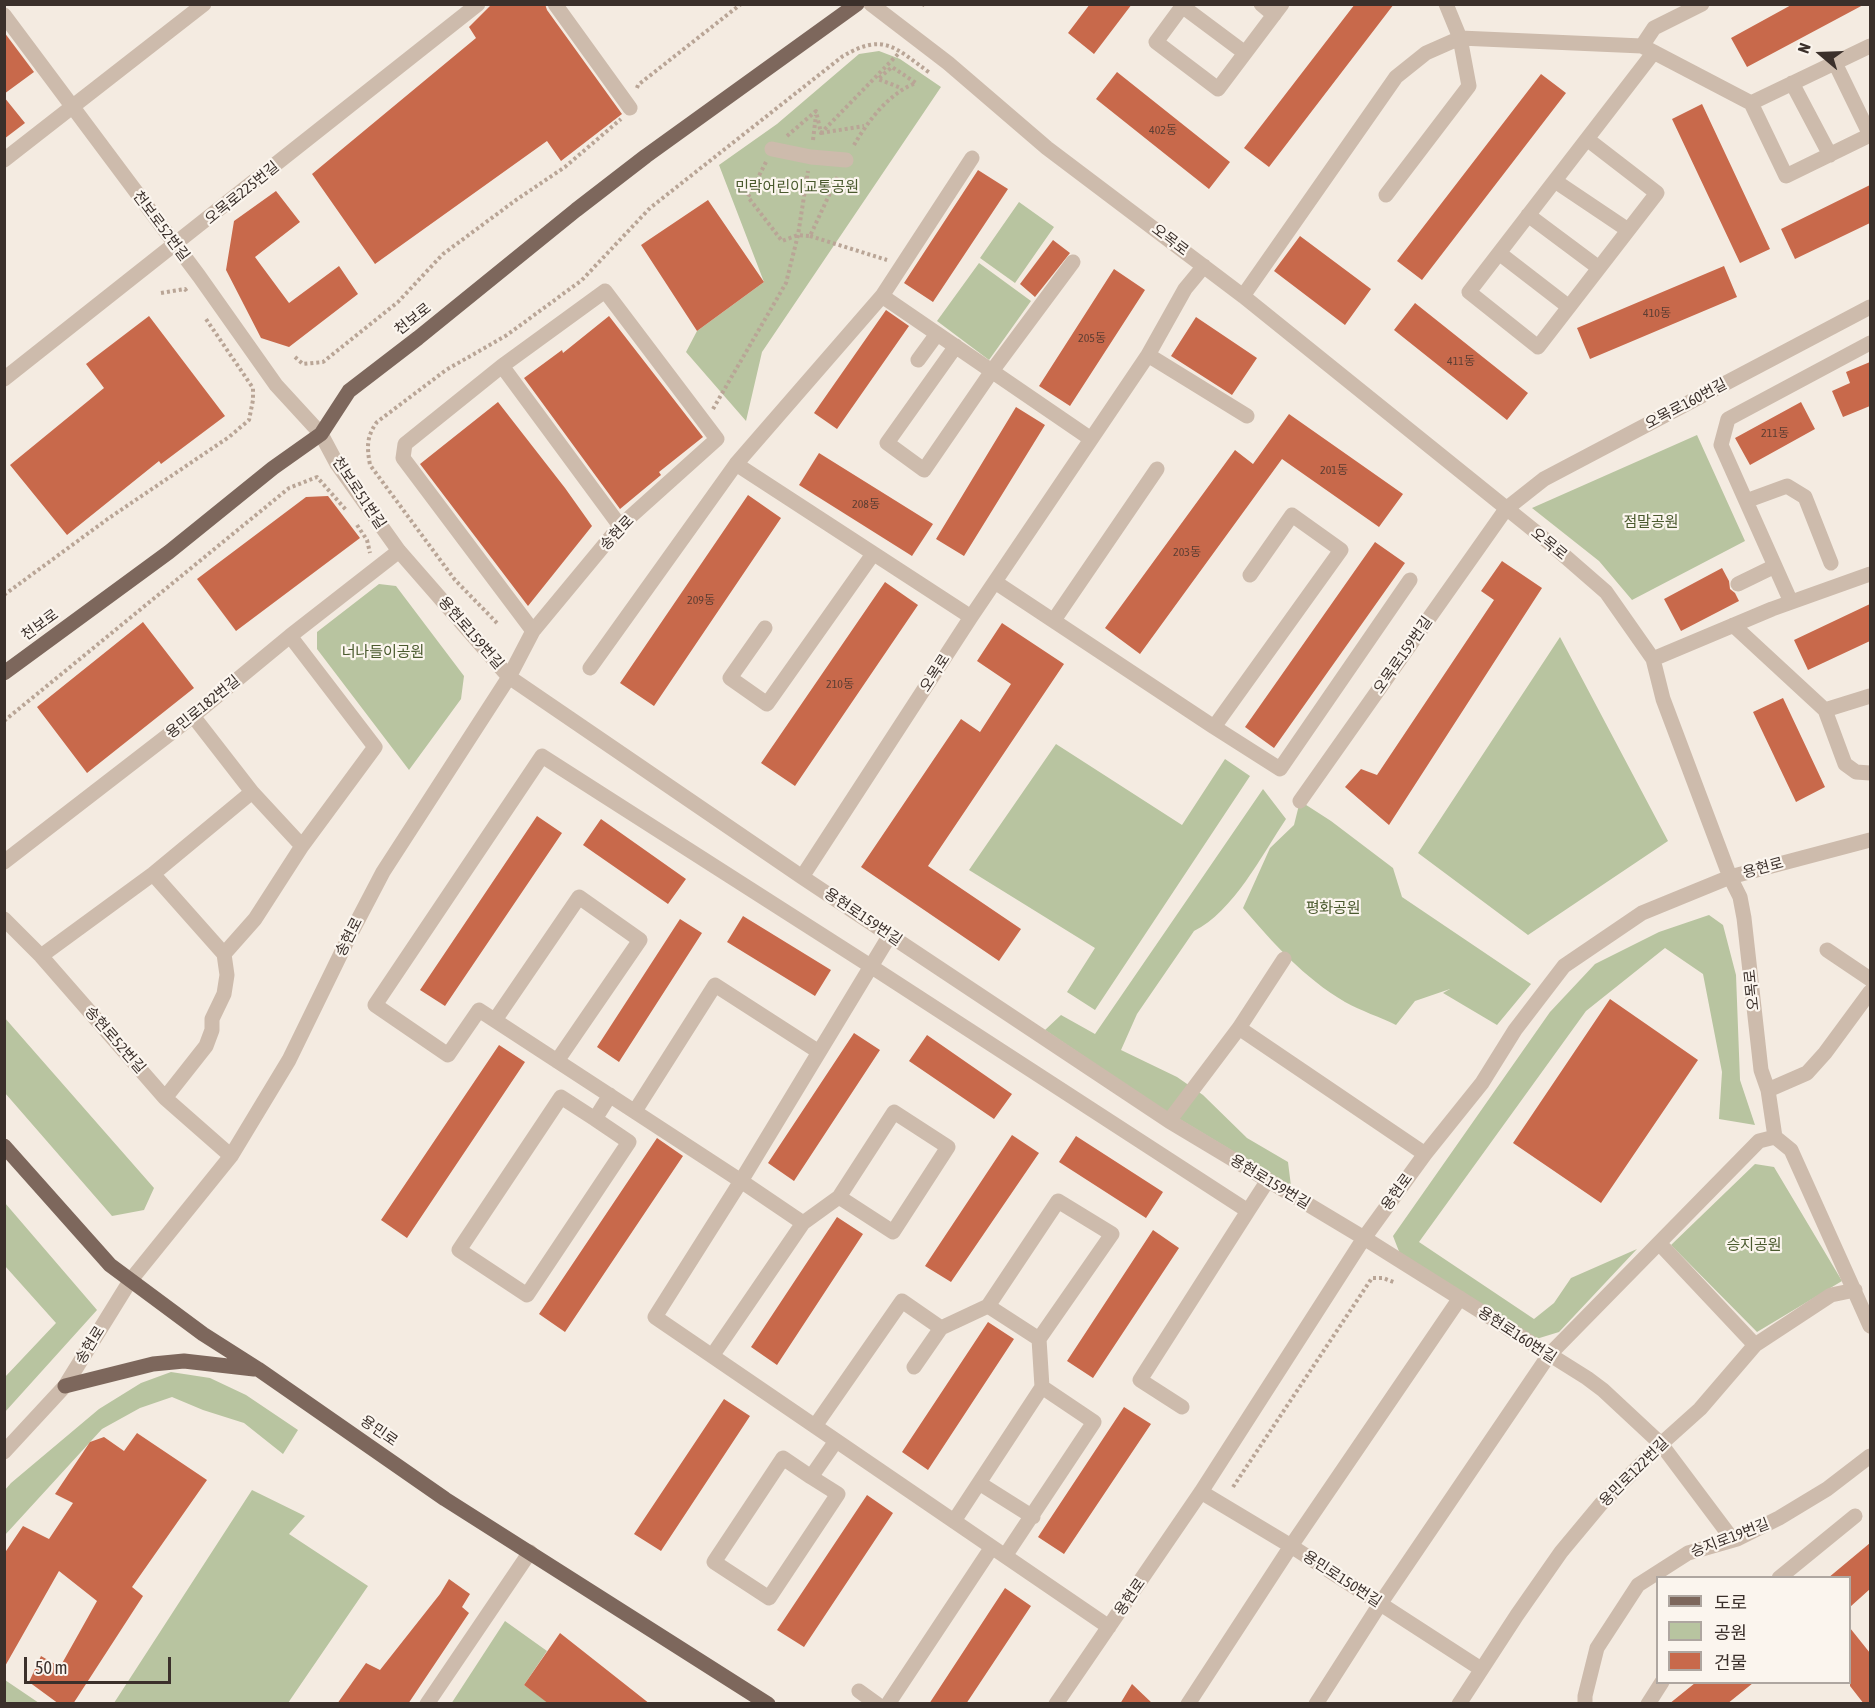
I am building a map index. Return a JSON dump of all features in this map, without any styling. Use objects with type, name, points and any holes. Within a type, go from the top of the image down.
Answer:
[{"type":"main road","name":"천보로","points":[[4,673],[169,552],[273,468],[321,434],[350,391],[646,156],[857,4]]},
{"type":"main road","name":"용민로","points":[[4,1146],[110,1265],[130,1281],[203,1334],[258,1369],[445,1499],[768,1704]]},
{"type":"main road","points":[[65,1386],[153,1364],[184,1360],[258,1369]]},
{"type":"street","points":[[4,160],[204,4]]},
{"type":"street","name":"오목로225번길","points":[[4,379],[478,4]]},
{"type":"street","points":[[555,4],[630,108]]},
{"type":"street","name":"오목로","points":[[871,4],[948,63],[1047,148],[1243,296],[1606,592],[1653,659],[1663,699],[1740,897],[1761,1070],[1768,1090],[1775,1137]]},
{"type":"street","points":[[1245,53],[1183,5],[1156,42],[1218,89],[1278,10],[1260,4]]},
{"type":"street","points":[[1386,195],[1469,87],[1460,38],[1446,4]]},
{"type":"street","points":[[1587,139],[1657,193],[1538,346],[1469,292],[1587,139],[1648,49],[1654,28],[1702,4]]},
{"type":"street","name":"천보로52번길","points":[[4,15],[74,107],[276,385],[321,434]]},
{"type":"street","points":[[1243,296],[1396,77],[1426,53],[1460,38],[1648,49],[1751,103],[1786,176],[1870,135],[1835,63]]},
{"type":"street","points":[[1751,103],[1870,46]]},
{"type":"street","points":[[1792,83],[1830,155]]},
{"type":"street","points":[[772,149],[811,157],[846,160]]},
{"type":"street","points":[[590,668],[736,464],[882,296],[972,158]]},
{"type":"street","points":[[1554,181],[1628,230]]},
{"type":"street","points":[[1528,215],[1599,268]]},
{"type":"street","points":[[1499,254],[1569,307]]},
{"type":"street","points":[[956,346],[887,443],[924,470],[992,371],[1072,262]]},
{"type":"street","name":"오목로","points":[[802,877],[971,617],[1148,355],[1185,289],[1204,266]]},
{"type":"street","points":[[533,631],[403,458],[405,444],[502,366],[604,291],[717,439]]},
{"type":"street","points":[[882,296],[1091,439]]},
{"type":"street","name":"오목로160번길","points":[[1506,509],[1544,479],[1870,307]]},
{"type":"street","points":[[918,360],[937,334]]},
{"type":"street","points":[[1791,602],[1721,445],[1728,419],[1870,343]]},
{"type":"street","points":[[1148,355],[1247,416]]},
{"type":"street","points":[[502,366],[620,526]]},
{"type":"street","name":"천보로51번길","points":[[321,434],[337,464],[399,551]]},
{"type":"street","name":"송현로","points":[[4,1452],[65,1386],[130,1281],[231,1156],[289,1060],[383,872],[509,676],[533,631],[620,526],[717,439]]},
{"type":"street","points":[[736,464],[971,617]]},
{"type":"street","points":[[1054,620],[1157,469]]},
{"type":"street","points":[[1746,501],[1787,486],[1805,497],[1831,563]]},
{"type":"street","name":"오목로159번길","points":[[1300,801],[1506,509]]},
{"type":"street","points":[[1214,727],[1341,550],[1292,515],[1250,575]]},
{"type":"street","name":"용민로182번길","points":[[4,862],[193,717],[290,636],[399,551]]},
{"type":"street","name":"용현로159번길","points":[[399,551],[509,676],[802,877],[1169,1121],[1364,1238]]},
{"type":"street","points":[[765,628],[730,678],[767,704],[873,554]]},
{"type":"street","points":[[1738,584],[1774,566]]},
{"type":"street","points":[[1653,659],[1791,602],[1870,574]]},
{"type":"street","points":[[995,582],[1280,769],[1410,580]]},
{"type":"street","points":[[1733,626],[1825,710],[1845,764],[1856,772],[1870,773]]},
{"type":"street","points":[[224,954],[255,919],[302,846],[375,747],[290,636]]},
{"type":"street","points":[[1825,710],[1870,696]]},
{"type":"street","points":[[193,717],[252,792],[302,846]]},
{"type":"street","points":[[803,1223],[479,1010],[448,1055],[375,1005],[542,756],[872,967],[1248,1212]]},
{"type":"street","points":[[41,956],[153,874],[252,792]]},
{"type":"street","name":"용현로","points":[[1056,1704],[1202,1492],[1364,1238],[1425,1154],[1482,1083],[1515,1030],[1564,966],[1642,913],[1731,877],[1870,840]]},
{"type":"street","points":[[153,874],[224,954],[227,975],[224,994],[212,1019],[213,1030],[206,1046],[165,1098]]},
{"type":"street","points":[[495,1020],[579,897],[640,940],[557,1060]]},
{"type":"street","name":"송현로52번길","points":[[4,919],[41,956],[165,1098],[231,1156]]},
{"type":"street","points":[[890,935],[741,1181],[655,1317],[1109,1627]]},
{"type":"street","points":[[1827,950],[1870,979]]},
{"type":"street","points":[[1169,1121],[1239,1028],[1284,959]]},
{"type":"street","points":[[635,1111],[715,985],[819,1052]]},
{"type":"street","points":[[1768,1090],[1807,1073],[1825,1053],[1870,992]]},
{"type":"street","points":[[1239,1028],[1425,1154]]},
{"type":"street","points":[[595,1119],[610,1095]]},
{"type":"street","points":[[561,1096],[595,1119],[628,1142],[527,1295],[459,1250],[561,1096]]},
{"type":"street","points":[[711,1356],[803,1223],[839,1197],[894,1112],[948,1147],[893,1232],[839,1197]]},
{"type":"street","points":[[1316,1704],[1380,1604],[1549,1355],[1759,1141],[1775,1137],[1791,1150],[1870,1326]]},
{"type":"street","points":[[1182,1407],[1140,1380],[1268,1180]]},
{"type":"street","points":[[914,1367],[941,1328],[988,1306],[1058,1201],[1112,1234],[1039,1339],[1042,1387],[954,1521]]},
{"type":"street","name":"용현로160번길","points":[[1364,1238],[1603,1390],[1661,1444],[1733,1540]]},
{"type":"street","points":[[1659,1243],[1755,1345]]},
{"type":"street","name":"용민로122번길","points":[[1459,1704],[1480,1669],[1561,1552],[1601,1504],[1700,1409],[1755,1345],[1831,1295],[1855,1290]]},
{"type":"street","points":[[1188,1704],[1291,1546],[1460,1298]]},
{"type":"street","points":[[815,1426],[902,1301],[941,1328]]},
{"type":"street","points":[[988,1306],[1039,1339]]},
{"type":"street","points":[[1005,1556],[1094,1422],[1042,1387]]},
{"type":"street","points":[[811,1477],[836,1441]]},
{"type":"street","name":"승지로19번길","points":[[1585,1704],[1597,1648],[1638,1585],[1688,1553],[1733,1540],[1779,1518],[1827,1489],[1870,1456]]},
{"type":"street","points":[[783,1458],[811,1477],[838,1494],[769,1598],[714,1562],[783,1458]]},
{"type":"street","points":[[979,1483],[1033,1516]]},
{"type":"street","name":"용민로150번길","points":[[1202,1492],[1291,1546],[1480,1669]]},
{"type":"street","points":[[1781,1576],[1855,1516]]},
{"type":"street","points":[[888,1704],[992,1547]]},
{"type":"street","points":[[427,1704],[530,1552]]},
{"type":"street","points":[[1648,1704],[1661,1684]]},
{"type":"street","points":[[859,1692],[877,1704]]},
{"type":"path","points":[[295,357],[303,364],[323,362],[398,302],[444,254],[516,200],[566,167],[633,108],[630,108],[638,85],[741,4]]},
{"type":"path","points":[[821,133],[865,126],[901,88],[916,82],[892,67],[878,79],[901,88]]},
{"type":"path","points":[[717,439],[712,409],[786,283],[798,235],[816,111]]},
{"type":"path","points":[[810,236],[902,265]]},
{"type":"path","points":[[161,293],[185,289],[192,298]]},
{"type":"path","points":[[4,595],[109,518],[229,437],[249,420],[254,400],[253,388],[204,316]]},
{"type":"path","points":[[4,721],[289,488],[317,477],[347,511]]},
{"type":"path","points":[[354,521],[368,540],[370,557]]},
{"type":"path","points":[[1233,1487],[1372,1278],[1383,1278],[1396,1283]]},
{"type":"green space","name":"민락어린이교통공원","points":[[879,51],[900,59],[941,87],[762,352],[746,421],[686,352],[697,331],[764,282],[719,165],[777,124],[859,54]]},
{"type":"green space","points":[[1019,202],[1054,227],[1015,283],[980,258]]},
{"type":"green space","points":[[979,263],[1031,301],[989,360],[937,321]]},
{"type":"green space","name":"점말공원","points":[[1697,435],[1745,541],[1632,600],[1599,561],[1532,508]]},
{"type":"green space","name":"너나들이공원","points":[[379,584],[396,586],[464,676],[461,699],[409,770],[317,649],[317,632]]},
{"type":"green space","points":[[1560,637],[1668,841],[1528,935],[1418,853]]},
{"type":"green space","points":[[1056,744],[1182,825],[1225,759],[1250,776],[1095,1010],[1067,992],[1095,948],[969,870]]},
{"type":"green space","points":[[1263,789],[1286,819],[1234,897],[1221,911],[1194,931],[1137,1014],[1121,1050],[1177,1077],[1203,1095],[1247,1138],[1288,1162],[1291,1186],[1156,1105],[1045,1030],[1061,1015],[1095,1034]]},
{"type":"green space","name":"평화공원","points":[[1300,801],[1331,821],[1393,868],[1402,897],[1531,984],[1497,1025],[1443,993],[1450,989],[1415,1001],[1396,1025],[1330,993],[1290,959],[1254,921],[1243,908],[1270,848],[1294,825]]},
{"type":"green space","points":[[1709,915],[1723,925],[1736,975],[1740,1080],[1755,1125],[1719,1119],[1722,1072],[1703,974],[1665,948],[1586,1011],[1419,1242],[1534,1319],[1554,1303],[1571,1278],[1637,1249],[1559,1332],[1533,1340],[1400,1254],[1393,1236],[1550,1012],[1595,964],[1659,932]]},
{"type":"green space","points":[[4,1017],[154,1188],[144,1210],[112,1216],[5,1093]]},
{"type":"green space","name":"승지공원","points":[[1755,1164],[1774,1167],[1842,1281],[1757,1332],[1671,1245]]},
{"type":"green space","points":[[5,1203],[97,1310],[5,1412],[5,1377],[56,1323],[5,1266]]},
{"type":"green space","points":[[171,1372],[210,1378],[246,1395],[298,1430],[283,1454],[244,1423],[172,1397],[140,1408],[102,1429],[5,1535],[5,1490],[11,1483],[99,1409],[141,1383]]},
{"type":"green space","points":[[252,1490],[305,1516],[289,1534],[368,1586],[288,1703],[114,1703]]},
{"type":"green space","points":[[505,1621],[547,1651],[524,1685],[549,1703],[451,1704]]},
{"type":"green space","points":[[5,1680],[39,1703],[5,1703]]},
{"type":"building","points":[[492,4],[545,4],[547,10],[622,114],[561,161],[547,141],[375,264],[312,174],[476,38],[469,27]]},
{"type":"building","points":[[1090,4],[1132,4],[1094,54],[1068,33]]},
{"type":"building","points":[[1355,4],[1394,4],[1269,167],[1244,148]]},
{"type":"building","points":[[1793,4],[1865,4],[1747,67],[1731,38]]},
{"type":"building","points":[[4,32],[34,72],[4,94]]},
{"type":"building","points":[[1117,72],[1230,162],[1209,189],[1096,99]]},
{"type":"building","points":[[1541,74],[1566,93],[1422,280],[1397,261]]},
{"type":"building","points":[[4,97],[25,123],[4,139]]},
{"type":"building","points":[[1702,104],[1770,249],[1740,263],[1672,119]]},
{"type":"building","points":[[978,170],[1008,189],[933,302],[904,283]]},
{"type":"building","points":[[1870,185],[1870,223],[1795,259],[1781,229]]},
{"type":"building","points":[[276,191],[300,222],[255,257],[289,303],[339,266],[358,294],[289,347],[261,338],[226,270],[234,221]]},
{"type":"building","points":[[708,200],[764,282],[697,331],[641,245]]},
{"type":"building","points":[[1300,236],[1371,289],[1345,325],[1274,271]]},
{"type":"building","points":[[1053,240],[1070,253],[1035,297],[1020,284]]},
{"type":"building","points":[[1724,266],[1737,297],[1590,359],[1577,328]]},
{"type":"building","points":[[1114,269],[1145,290],[1070,406],[1039,386]]},
{"type":"building","points":[[1415,303],[1528,393],[1507,420],[1394,330]]},
{"type":"building","points":[[886,310],[909,326],[837,429],[814,413]]},
{"type":"building","points":[[149,316],[225,416],[161,464],[159,461],[67,535],[10,465],[104,388],[86,364]]},
{"type":"building","points":[[609,316],[703,437],[659,472],[661,475],[620,509],[524,378],[562,350],[563,353]]},
{"type":"building","points":[[1196,317],[1257,358],[1232,395],[1171,356]]},
{"type":"building","points":[[1870,362],[1870,406],[1843,417],[1832,391],[1850,383],[1846,372]]},
{"type":"building","points":[[498,402],[592,526],[528,606],[420,464]]},
{"type":"building","points":[[1801,402],[1815,429],[1750,465],[1735,438]]},
{"type":"building","points":[[1016,407],[1045,425],[964,556],[936,539]]},
{"type":"building","points":[[1289,414],[1403,494],[1379,527],[1282,459],[1140,654],[1105,628],[1235,450],[1253,464]]},
{"type":"building","points":[[819,453],[933,524],[912,556],[799,485]]},
{"type":"building","points":[[748,495],[781,518],[654,706],[620,683]]},
{"type":"building","points":[[328,496],[360,538],[236,631],[197,579],[306,497]]},
{"type":"building","points":[[1375,542],[1405,563],[1274,748],[1245,727]]},
{"type":"building","points":[[1502,561],[1542,588],[1389,825],[1345,787],[1361,769],[1377,775],[1494,600],[1481,591]]},
{"type":"building","points":[[1722,568],[1729,581],[1730,589],[1739,601],[1681,631],[1664,599]]},
{"type":"building","points":[[885,582],[918,605],[795,786],[761,763]]},
{"type":"building","points":[[1870,604],[1870,641],[1808,670],[1794,640]]},
{"type":"building","points":[[143,622],[194,688],[87,773],[37,707]]},
{"type":"building","points":[[1002,623],[1064,664],[928,866],[1021,929],[999,961],[861,867],[961,719],[980,732],[1011,684],[977,661]]},
{"type":"building","points":[[1783,698],[1825,787],[1796,802],[1753,712]]},
{"type":"building","points":[[537,816],[562,833],[445,1006],[420,990]]},
{"type":"building","points":[[601,819],[686,879],[668,904],[583,845]]},
{"type":"building","points":[[743,916],[831,970],[815,996],[727,942]]},
{"type":"building","points":[[680,919],[702,933],[619,1062],[597,1047]]},
{"type":"building","points":[[1610,999],[1698,1060],[1601,1203],[1513,1143]]},
{"type":"building","points":[[854,1033],[880,1050],[794,1181],[768,1163]]},
{"type":"building","points":[[927,1035],[1012,1094],[994,1119],[909,1061]]},
{"type":"building","points":[[499,1045],[525,1062],[407,1238],[381,1220]]},
{"type":"building","points":[[1012,1135],[1039,1153],[951,1282],[925,1266]]},
{"type":"building","points":[[1076,1136],[1163,1192],[1146,1218],[1059,1162]]},
{"type":"building","points":[[657,1138],[683,1156],[565,1332],[539,1314]]},
{"type":"building","points":[[837,1217],[863,1234],[777,1365],[751,1347]]},
{"type":"building","points":[[1153,1230],[1179,1248],[1093,1378],[1067,1361]]},
{"type":"building","points":[[988,1322],[1014,1339],[928,1470],[902,1452]]},
{"type":"building","points":[[724,1399],[750,1416],[661,1551],[634,1534]]},
{"type":"building","points":[[1124,1407],[1151,1424],[1064,1554],[1038,1537]]},
{"type":"building","points":[[137,1433],[207,1480],[132,1587],[143,1596],[73,1704],[59,1704],[29,1682],[41,1656],[60,1667],[97,1601],[59,1571],[4,1668],[4,1554],[23,1526],[49,1539],[73,1503],[55,1494],[90,1442],[104,1437],[124,1451]]},
{"type":"building","points":[[867,1495],[893,1513],[804,1647],[777,1630]]},
{"type":"building","points":[[1870,1543],[1870,1589],[1851,1606],[1851,1576],[1830,1576]]},
{"type":"building","points":[[449,1579],[470,1594],[462,1607],[469,1613],[408,1704],[337,1704],[366,1663],[380,1670],[440,1594]]},
{"type":"building","points":[[1005,1588],[1031,1606],[966,1704],[929,1704]]},
{"type":"building","points":[[1851,1629],[1870,1653],[1870,1704],[1864,1704],[1850,1686]]},
{"type":"building","points":[[560,1633],[650,1704],[549,1704],[524,1685]]},
{"type":"building","points":[[1132,1684],[1153,1704],[1120,1704]]},
{"type":"building","points":[[1694,1684],[1752,1684],[1727,1704],[1669,1704]]}]
